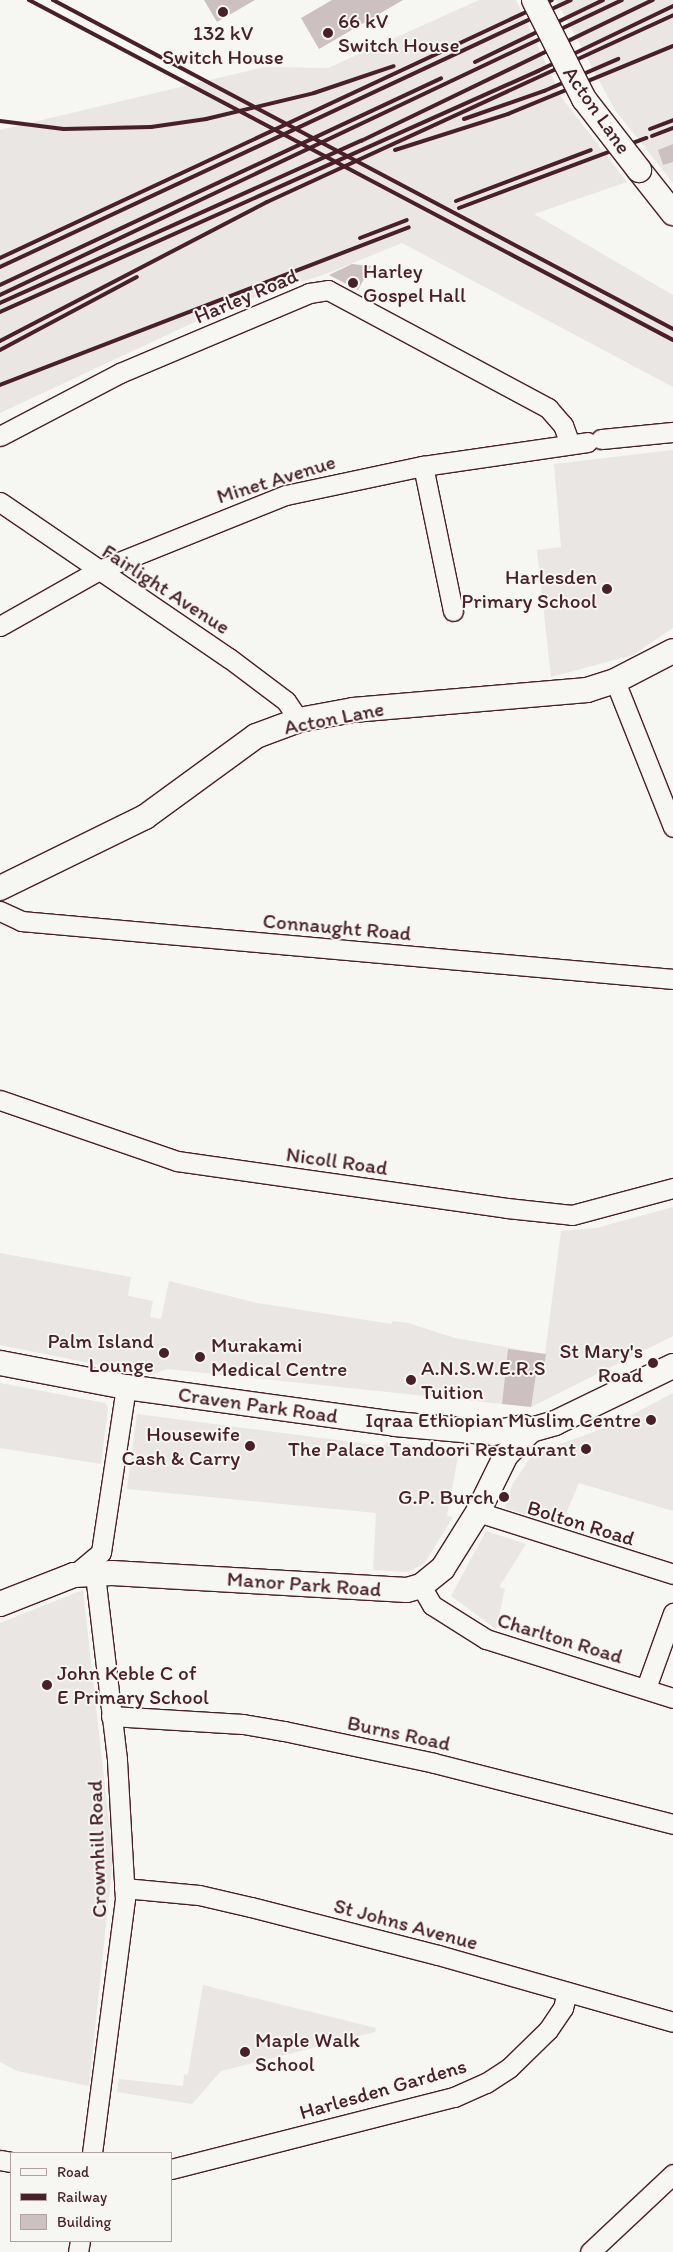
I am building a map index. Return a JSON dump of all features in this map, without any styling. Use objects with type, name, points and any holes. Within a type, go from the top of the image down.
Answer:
[{"type":"main road","name":"Acton Lane","points":[[534,0],[584,99],[673,213]]},
{"type":"main road","name":"Acton Lane","points":[[0,888],[145,817],[256,736],[299,720],[353,710],[586,690],[615,681],[673,651]]},
{"type":"main road","name":"Craven Park Road","points":[[0,1363],[126,1386],[395,1424],[493,1433],[523,1427],[531,1430],[587,1410],[673,1366]]},
{"type":"main road","points":[[421,1586],[442,1568],[478,1512],[506,1454],[531,1430]]},
{"type":"main road","points":[[493,1433],[506,1454]]},
{"type":"main road","name":"Manor Park Road","points":[[0,1604],[85,1574],[127,1572],[407,1590],[421,1586]]},
{"type":"street","name":"Harley Road","points":[[0,436],[120,373],[309,293],[328,290],[548,408],[563,425],[586,442]]},
{"type":"street","name":"Minet Avenue","points":[[0,626],[99,570],[278,498],[326,484],[423,466],[586,442],[673,432]]},
{"type":"street","points":[[423,466],[453,611]]},
{"type":"street","name":"Fairlight Avenue","points":[[0,502],[229,658],[286,700],[299,720]]},
{"type":"street","points":[[615,681],[673,826]]},
{"type":"street","name":"Connaught Road","points":[[0,911],[21,921],[673,979]]},
{"type":"street","name":"Nicoll Road","points":[[0,1101],[177,1161],[507,1208],[572,1216],[673,1188]]},
{"type":"street","points":[[85,1574],[101,1552],[126,1386]]},
{"type":"street","name":"Bolton Road","points":[[478,1512],[673,1574]]},
{"type":"street","name":"Crownhill Road","points":[[85,1574],[111,1716],[124,1888],[92,2152]]},
{"type":"street","name":"Charlton Road","points":[[421,1586],[432,1605],[486,1639],[673,1698]]},
{"type":"street","points":[[646,1688],[673,1613]]},
{"type":"street","name":"Burns Road","points":[[111,1716],[243,1724],[284,1731],[434,1764],[673,1824]]},
{"type":"street","name":"St Johns Avenue","points":[[124,1888],[199,1895],[251,1907],[673,2022]]},
{"type":"street","name":"Harlesden Gardens","points":[[172,2169],[454,2097],[486,2083],[509,2068],[548,2030],[563,2008],[567,1992]]},
{"type":"street","points":[[590,2252],[673,2174]]},
{"type":"shaded area","points":[[479,0],[516,0],[562,98],[627,182],[534,214],[673,295],[673,387],[402,243],[328,273],[229,306],[0,413],[0,130],[264,67],[328,68]]},
{"type":"shaded area","points":[[556,0],[673,0],[673,183],[615,110]]},
{"type":"shaded area","name":"Harlesden Primary School","points":[[673,450],[673,628],[633,655],[551,677],[537,550],[561,547],[554,464]]},
{"type":"shaded area","points":[[673,1207],[673,1336],[531,1407],[167,1369],[150,1375],[0,1345],[0,1253],[131,1277],[128,1296],[153,1301],[150,1317],[161,1319],[169,1281],[257,1303],[392,1324],[392,1321],[408,1323],[455,1338],[545,1354],[561,1231],[596,1228]]},
{"type":"shaded area","points":[[0,1383],[105,1403],[108,1408],[101,1464],[0,1448]]},
{"type":"shaded area","points":[[673,1393],[673,1511],[579,1483],[561,1525],[505,1508],[512,1485],[533,1454],[613,1425]]},
{"type":"shaded area","points":[[137,1414],[383,1446],[387,1442],[459,1451],[447,1516],[453,1517],[424,1564],[407,1572],[373,1570],[376,1513],[127,1489]]},
{"type":"shaded area","points":[[486,1531],[526,1544],[499,1587],[505,1589],[496,1629],[451,1596]]},
{"type":"shaded area","points":[[83,1590],[113,1859],[89,2086],[17,2071],[0,2062],[0,1623]]},
{"type":"shaded area","name":"Maple Walk School","points":[[203,1985],[376,2028],[375,2032],[221,2071],[192,2104],[117,2092],[119,2079],[183,2086],[184,2075],[188,2074]]},
{"type":"building","name":"132 kV Switch House","points":[[204,0],[255,0],[217,22]]},
{"type":"building","name":"66 kV Switch House","points":[[332,0],[403,0],[319,49],[301,18]]},
{"type":"building","points":[[673,144],[673,162],[663,165],[658,150]]},
{"type":"building","name":"Harley Gospel Hall","points":[[352,264],[371,266],[358,290],[329,275]]},
{"type":"building","points":[[508,1349],[546,1354],[544,1369],[537,1368],[531,1407],[502,1404]]},
{"type":"railway","points":[[29,0],[673,340]]},
{"type":"railway","points":[[53,0],[673,329]]},
{"type":"railway","points":[[0,258],[552,0]]},
{"type":"railway","points":[[0,267],[571,0]]},
{"type":"railway","points":[[475,62],[603,0]]},
{"type":"railway","points":[[0,295],[622,0]]},
{"type":"railway","points":[[0,303],[361,141],[653,0]]},
{"type":"railway","points":[[0,312],[538,71],[673,6]]},
{"type":"railway","points":[[0,341],[267,202],[673,15]]},
{"type":"railway","points":[[395,150],[508,114],[673,46]]},
{"type":"railway","points":[[464,119],[544,91],[618,59]]},
{"type":"railway","points":[[0,121],[64,129],[151,127],[206,119],[314,93],[394,66]]},
{"type":"railway","points":[[0,285],[441,78]]},
{"type":"railway","points":[[650,129],[673,120]]},
{"type":"railway","points":[[652,136],[673,128]]},
{"type":"railway","points":[[459,208],[646,138]]},
{"type":"railway","points":[[456,201],[591,150]]},
{"type":"railway","points":[[360,238],[407,220]]},
{"type":"railway","points":[[0,385],[409,227]]},
{"type":"railway","points":[[0,350],[137,277]]},
{"type":"place","name":"132 kV Switch House","points":[[223,12]]},
{"type":"place","name":"66 kV Switch House","points":[[328,33]]},
{"type":"place","name":"Harley Gospel Hall","points":[[353,283]]},
{"type":"place","name":"Harlesden Primary School","points":[[607,589]]},
{"type":"place","name":"Palm Island Lounge","points":[[164,1353]]},
{"type":"place","name":"Murakami Medical Centre","points":[[200,1357]]},
{"type":"place","name":"St Mary's Road","points":[[653,1363]]},
{"type":"place","name":"A.N.S.W.E.R.S Tuition","points":[[411,1380]]},
{"type":"place","name":"Iqraa Ethiopian Muslim Centre","points":[[651,1420]]},
{"type":"place","name":"Housewife Cash & Carry","points":[[250,1446]]},
{"type":"place","name":"The Palace Tandoori Restaurant","points":[[586,1449]]},
{"type":"place","name":"G.P. Burch","points":[[504,1497]]},
{"type":"place","name":"John Keble C of E Primary School","points":[[47,1685]]},
{"type":"place","name":"Maple Walk School","points":[[245,2052]]}]
